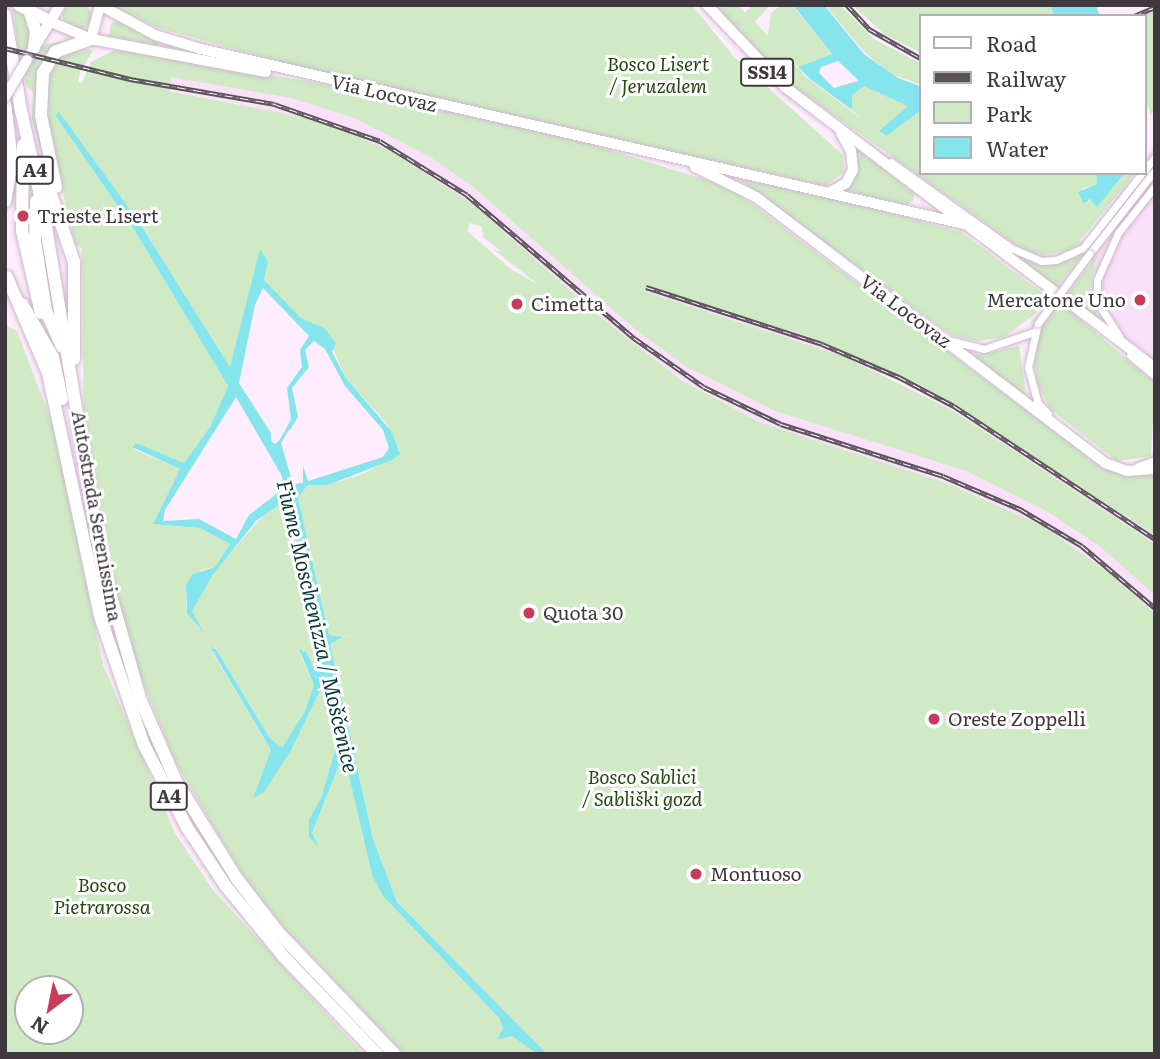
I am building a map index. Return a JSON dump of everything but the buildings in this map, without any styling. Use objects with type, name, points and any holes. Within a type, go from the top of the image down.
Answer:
[{"type":"highway","points":[[24,7],[49,21]]},
{"type":"highway","points":[[24,7],[36,31],[34,48]]},
{"type":"highway","name":"A4","points":[[5,15],[20,106],[43,209],[75,394]]},
{"type":"highway","points":[[62,243],[40,84],[52,54],[92,39]]},
{"type":"highway","name":"A4","points":[[5,104],[12,162],[5,201]]},
{"type":"highway","name":"A4","points":[[20,106],[74,262],[75,394]]},
{"type":"highway","name":"A4","points":[[20,106],[62,243],[69,284],[75,394]]},
{"type":"highway","name":"A4","points":[[20,106],[26,252],[36,299],[61,351],[75,394]]},
{"type":"highway","name":"Autostrada Serenissima","points":[[6,272],[47,373],[114,665],[165,788],[205,858],[244,909],[377,1054]]},
{"type":"highway","name":"Autostrada Serenissima","points":[[75,394],[113,612],[141,701],[176,781],[253,902],[394,1054]]},
{"type":"main road","points":[[5,97],[60,5]]},
{"type":"main road","points":[[92,39],[100,5]]},
{"type":"main road","name":"Via Locovaz","points":[[100,5],[155,35],[321,79],[964,224]]},
{"type":"main road","name":"SS14","points":[[707,5],[766,71],[1116,339]]},
{"type":"main road","name":"Via Locovaz","points":[[49,21],[74,34],[92,39],[321,79]]},
{"type":"main road","points":[[34,48],[49,37],[74,34]]},
{"type":"main road","points":[[831,192],[846,183],[853,170],[851,151],[838,127]]},
{"type":"main road","name":"Via Locovaz","points":[[652,153],[714,175],[756,197],[1045,418],[1116,469],[1155,469]]},
{"type":"main road","points":[[1116,339],[1155,368]]},
{"type":"street","points":[[862,146],[917,177],[1011,248],[1041,261],[1056,260],[1083,248],[1141,175]]},
{"type":"street","points":[[1045,418],[1037,402],[1028,367],[1034,332],[1038,323],[1155,170]]},
{"type":"street","points":[[1128,348],[1097,302],[1097,280],[1118,233],[1155,186]]},
{"type":"street","points":[[941,337],[984,349],[1034,332]]},
{"type":"street","points":[[1116,339],[1155,376]]},
{"type":"street","points":[[1037,402],[1112,463],[1132,467],[1155,460]]},
{"type":"shaded area","points":[[171,76],[291,98],[354,118],[430,157],[472,186],[635,329],[687,367],[775,411],[965,471],[1046,511],[1099,546],[1155,595],[1155,614],[1109,573],[1043,526],[949,484],[759,422],[681,380],[599,316],[470,202],[387,149],[313,119],[168,90]]},
{"type":"shaded area","points":[[837,120],[1026,252],[1086,239],[1134,175],[1146,175],[1146,159],[1155,148],[1155,361],[1100,321],[1091,308],[1088,295],[1095,257],[1066,296],[1055,288],[1082,255],[1049,266],[1021,261]]},
{"type":"shaded area","points":[[647,284],[693,303],[805,335],[921,385],[1155,535],[1155,544],[952,410],[889,375],[678,306],[644,291]]},
{"type":"green space","points":[[77,2],[87,6],[91,16],[87,26],[77,30],[67,26],[63,16],[67,6]]},
{"type":"green space","name":"Bosco Lisert / Jeruzalem","points":[[110,5],[692,5],[734,57],[843,155],[844,172],[825,186],[508,114],[284,63],[156,27]]},
{"type":"green space","points":[[712,5],[738,5],[745,13],[752,5],[770,5],[755,22],[768,36],[771,13],[781,5],[792,5],[832,54],[798,67],[776,44],[806,77],[862,119],[852,110],[852,95],[864,85],[909,106],[879,131],[885,136],[918,112],[918,175],[1096,175],[1097,184],[1081,189],[1084,204],[1115,186],[1123,175],[1133,175],[1072,250],[1043,255],[1026,252],[779,76]]},
{"type":"green space","points":[[825,5],[840,5],[874,39],[918,62],[918,83],[893,75],[865,53]]},
{"type":"green space","points":[[852,5],[1050,5],[1053,14],[918,14],[918,51],[885,35]]},
{"type":"green space","points":[[13,9],[25,12],[33,27],[30,45],[20,62]]},
{"type":"green space","points":[[1155,10],[1155,108],[1151,116],[1146,100],[1146,14]]},
{"type":"green space","points":[[117,21],[159,40],[159,46],[109,36],[111,24]]},
{"type":"green space","points":[[80,39],[49,51],[39,69],[50,184],[32,118],[33,92],[26,86],[25,75],[41,45]]},
{"type":"green space","name":"Bosco Sablici / Sabliški gozd","points":[[74,48],[93,50],[80,72],[78,82],[82,83],[91,62],[115,50],[324,84],[574,139],[729,187],[1088,457],[1123,475],[1155,474],[1155,535],[921,385],[805,335],[693,303],[647,284],[644,291],[845,357],[952,410],[1155,544],[1155,595],[1099,546],[1046,511],[966,471],[775,411],[687,367],[635,329],[472,186],[430,157],[354,118],[291,98],[171,77],[169,91],[313,119],[387,149],[470,202],[599,316],[681,380],[759,422],[949,484],[1043,526],[1109,573],[1155,614],[1155,1054],[547,1054],[397,902],[373,839],[330,644],[370,625],[343,637],[329,635],[298,497],[308,485],[328,485],[363,474],[400,453],[387,424],[346,378],[324,328],[301,319],[264,280],[268,262],[260,258],[230,367],[137,219],[59,113],[55,115],[135,231],[228,386],[210,427],[184,463],[133,444],[135,450],[180,469],[153,524],[200,528],[230,544],[215,567],[202,570],[186,584],[186,607],[199,627],[202,629],[191,611],[217,568],[270,508],[288,498],[321,665],[318,671],[314,670],[303,649],[301,656],[314,685],[305,711],[282,748],[270,738],[215,647],[212,652],[271,750],[253,798],[290,752],[321,689],[328,685],[338,741],[321,798],[309,819],[309,837],[314,841],[312,833],[339,765],[346,763],[372,875],[383,896],[499,1018],[503,1028],[497,1038],[512,1036],[537,1054],[404,1054],[287,931],[241,873],[175,761],[127,643],[84,415],[82,248],[75,244],[43,108],[52,60]],"holes":[[[469,223],[482,227],[483,237],[501,251],[494,250],[539,285],[512,270],[468,232]]]},
{"type":"green space","points":[[858,149],[915,194],[913,201],[906,205],[847,191],[855,177]]},
{"type":"green space","points":[[739,179],[835,198],[961,232],[1046,296],[1035,314],[1004,337],[977,341],[949,334]]},
{"type":"green space","points":[[1085,252],[1055,288],[1021,261],[1049,266]]},
{"type":"green space","points":[[1097,255],[1088,295],[1100,321],[1066,296]]},
{"type":"green space","points":[[1056,307],[1058,313],[1060,308],[1068,309],[1155,383],[1151,456],[1117,461],[1050,409],[1037,383],[1034,358],[1040,331]]},
{"type":"green space","name":"Bosco Pietrarossa","points":[[5,325],[17,331],[55,431],[103,665],[175,833],[213,890],[363,1054],[5,1054]]},
{"type":"green space","points":[[1019,346],[1026,394],[1024,396],[973,356]]},
{"type":"water","points":[[793,5],[824,5],[864,54],[898,78],[918,85],[918,112],[886,136],[879,131],[908,106],[864,86],[852,95],[852,110],[798,67],[832,54]],"holes":[[[838,61],[858,81],[834,88],[819,73],[821,67]]]},
{"type":"water","points":[[1050,5],[1096,5],[1099,14],[1053,14]]},
{"type":"water","name":"Fiume Moschenizza / Moščenice","points":[[59,112],[137,219],[230,367],[260,249],[268,262],[264,280],[301,318],[324,328],[336,343],[332,352],[346,378],[392,432],[400,454],[392,460],[328,485],[308,485],[298,497],[329,635],[343,637],[371,623],[330,644],[373,839],[397,902],[547,1054],[537,1054],[512,1036],[497,1039],[503,1028],[499,1018],[383,896],[372,875],[346,763],[339,765],[312,833],[319,848],[309,837],[309,819],[321,798],[338,741],[328,685],[321,689],[290,752],[264,792],[253,798],[271,750],[210,647],[216,649],[270,738],[282,748],[305,711],[314,685],[299,649],[306,652],[315,670],[321,665],[288,498],[256,521],[214,573],[192,611],[204,633],[187,613],[186,584],[193,574],[215,567],[230,544],[200,528],[153,524],[180,469],[132,447],[136,443],[184,463],[210,427],[228,386],[135,231],[55,115]],"holes":[[[263,288],[309,336],[300,350],[302,367],[287,388],[291,419],[286,429],[290,430],[298,417],[292,388],[309,367],[305,350],[314,341],[325,349],[345,386],[383,430],[389,448],[383,457],[308,481],[303,466],[303,483],[293,484],[280,440],[275,444],[271,441],[271,433],[239,383],[255,305]],[[236,397],[282,476],[283,489],[249,515],[236,539],[199,519],[163,521],[165,510]]]},
{"type":"water","points":[[1096,175],[1123,175],[1097,207],[1090,199],[1084,204],[1078,192],[1097,184]]},
{"type":"waterway","points":[[280,441],[291,422]]},
{"type":"railway","points":[[847,5],[869,29],[918,57]]},
{"type":"railway","points":[[1139,14],[1155,7]]},
{"type":"railway","points":[[5,48],[130,79],[274,104],[380,141],[467,195],[634,338],[704,387],[781,424],[943,476],[1020,509],[1082,546],[1155,608]]},
{"type":"railway","points":[[646,287],[822,344],[899,377],[954,406],[1155,539]]},
{"type":"place","name":"Trieste Lisert","points":[[23,216]]},
{"type":"place","name":"Mercatone Uno","points":[[1140,300]]},
{"type":"place","name":"Cimetta","points":[[517,304]]},
{"type":"place","name":"Quota 30","points":[[529,613]]},
{"type":"place","name":"Oreste Zoppelli","points":[[934,719]]},
{"type":"place","name":"Montuoso","points":[[696,874]]}]
